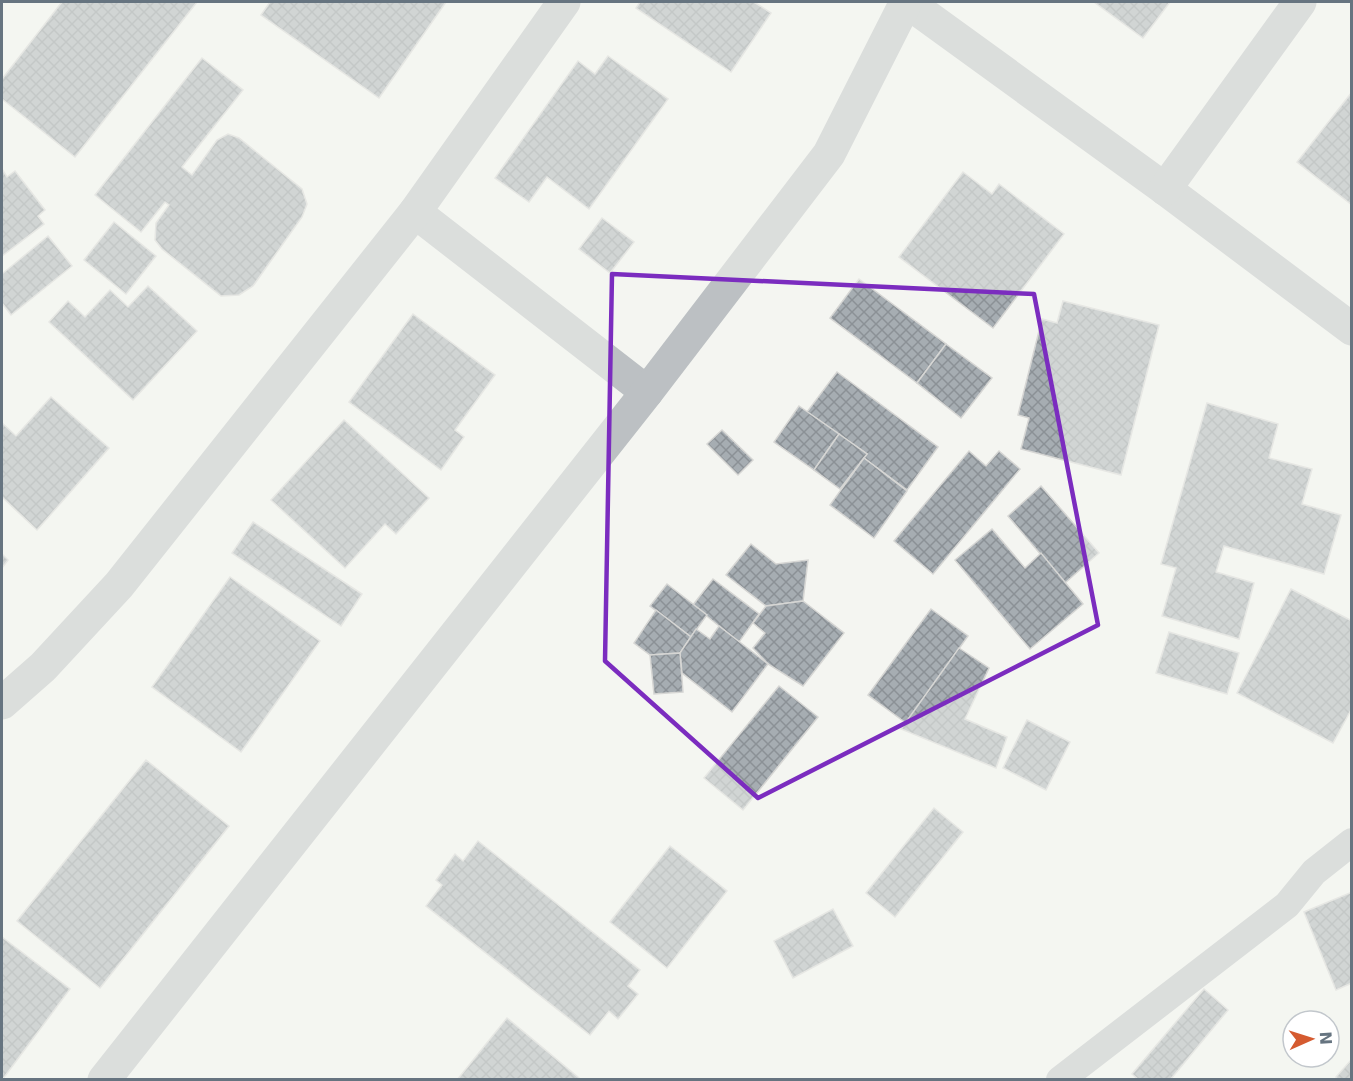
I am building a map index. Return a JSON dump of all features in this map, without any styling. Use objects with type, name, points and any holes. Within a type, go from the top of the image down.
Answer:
[{"type":"street","points":[[2,703],[43,667],[119,585],[415,212],[564,2]]},
{"type":"street","points":[[104,1080],[646,392],[829,154],[907,2],[1165,189],[1352,329]]},
{"type":"street","points":[[1165,189],[1300,2]]},
{"type":"street","points":[[415,212],[646,392]]},
{"type":"lane","points":[[1060,1080],[1287,905],[1314,872],[1352,842]]},
{"type":"highlighted area","points":[[612,274],[1034,294],[1098,625],[758,798],[605,661]]},
{"type":"building","points":[[62,2],[197,2],[75,157],[2,99],[2,79]]},
{"type":"building","points":[[270,2],[446,2],[379,98],[261,15]]},
{"type":"building","points":[[640,2],[754,2],[771,13],[731,72],[636,8]]},
{"type":"building","points":[[1094,2],[1170,2],[1143,38]]},
{"type":"building","points":[[608,56],[668,99],[589,209],[547,177],[529,202],[495,178],[578,61],[595,74]]},
{"type":"building","points":[[202,58],[243,90],[182,167],[192,175],[217,140],[228,134],[239,138],[302,189],[307,204],[302,217],[253,286],[239,295],[221,296],[162,249],[155,240],[156,223],[169,205],[165,202],[141,232],[95,195]]},
{"type":"building","points":[[1352,92],[1352,205],[1297,162]]},
{"type":"building","points":[[2,169],[7,177],[15,171],[45,210],[38,216],[44,224],[2,256]]},
{"type":"building","points":[[963,172],[992,194],[999,184],[1064,234],[993,328],[899,257]]},
{"type":"building","points":[[602,218],[634,242],[610,273],[579,249]]},
{"type":"building","points":[[114,222],[156,256],[126,294],[84,260]]},
{"type":"building","points":[[48,236],[72,266],[11,315],[2,303],[2,274]]},
{"type":"building","points":[[859,279],[946,344],[917,383],[830,318]]},
{"type":"building","points":[[148,286],[197,331],[133,400],[49,322],[68,301],[85,317],[110,290],[128,307]]},
{"type":"building","points":[[1063,301],[1159,325],[1121,475],[1021,449],[1029,418],[1018,415],[1042,319],[1057,323]]},
{"type":"building","points":[[413,314],[495,375],[455,430],[464,437],[441,470],[349,402]]},
{"type":"building","points":[[946,344],[992,378],[961,418],[917,383]]},
{"type":"building","points":[[837,372],[938,447],[907,490],[864,458],[867,454],[807,412]]},
{"type":"building","points":[[51,397],[109,448],[37,530],[2,497],[2,423],[16,436]]},
{"type":"building","points":[[1207,403],[1278,424],[1269,458],[1312,469],[1302,504],[1341,515],[1324,574],[1224,546],[1216,572],[1254,583],[1239,639],[1162,616],[1176,568],[1161,564]]},
{"type":"building","points":[[799,406],[839,434],[814,470],[774,442]]},
{"type":"building","points":[[344,420],[429,498],[396,534],[385,524],[345,568],[271,500]]},
{"type":"building","points":[[722,430],[753,460],[738,475],[707,444]]},
{"type":"building","points":[[839,434],[867,454],[840,489],[814,470]]},
{"type":"building","points":[[969,451],[986,466],[999,451],[1020,469],[933,574],[894,541]]},
{"type":"building","points":[[864,458],[907,491],[874,538],[830,505]]},
{"type":"building","points":[[1041,486],[1099,553],[1065,583],[1008,516]]},
{"type":"building","points":[[253,522],[362,594],[341,626],[232,553]]},
{"type":"building","points":[[992,529],[1025,568],[1041,553],[1083,604],[1030,649],[955,560]]},
{"type":"building","points":[[751,544],[776,564],[808,560],[803,601],[766,606],[726,575]]},
{"type":"building","points":[[2,554],[8,560],[2,568]]},
{"type":"building","points":[[230,577],[320,641],[241,752],[152,687]]},
{"type":"building","points":[[713,579],[759,614],[739,642],[693,605]]},
{"type":"building","points":[[667,584],[707,615],[691,637],[650,606]]},
{"type":"building","points":[[1291,589],[1352,621],[1352,708],[1333,743],[1237,693]]},
{"type":"building","points":[[803,601],[844,633],[803,686],[768,664],[753,648],[765,633],[753,623],[766,606]]},
{"type":"building","points":[[931,609],[968,636],[906,723],[868,695]]},
{"type":"building","points":[[656,610],[691,637],[680,653],[650,655],[634,643]]},
{"type":"building","points":[[719,626],[768,664],[732,712],[682,673],[680,653],[696,629],[710,639]]},
{"type":"building","points":[[1169,632],[1239,653],[1227,694],[1156,673]]},
{"type":"building","points":[[959,648],[989,668],[965,719],[1007,737],[996,768],[901,729]]},
{"type":"building","points":[[680,653],[683,692],[654,694],[650,655]]},
{"type":"building","points":[[779,686],[818,717],[743,810],[704,778]]},
{"type":"building","points":[[1027,720],[1070,742],[1046,790],[1003,768]]},
{"type":"building","points":[[146,760],[229,826],[100,988],[17,921]]},
{"type":"building","points":[[934,808],[963,832],[895,917],[866,893]]},
{"type":"building","points":[[478,841],[640,970],[628,986],[638,994],[618,1019],[609,1011],[590,1035],[426,906],[442,885],[436,880],[455,854],[463,861]]},
{"type":"building","points":[[670,846],[727,891],[667,968],[610,922]]},
{"type":"building","points":[[1352,892],[1352,983],[1336,990],[1304,912]]},
{"type":"building","points":[[833,909],[853,946],[793,978],[774,941]]},
{"type":"building","points":[[2,937],[70,989],[2,1080]]},
{"type":"building","points":[[1204,989],[1228,1010],[1170,1080],[1139,1080],[1132,1074]]},
{"type":"building","points":[[507,1018],[579,1078],[578,1080],[457,1080]]},
{"type":"building","points":[[1352,1059],[1352,1080],[1338,1080],[1336,1077]]}]
